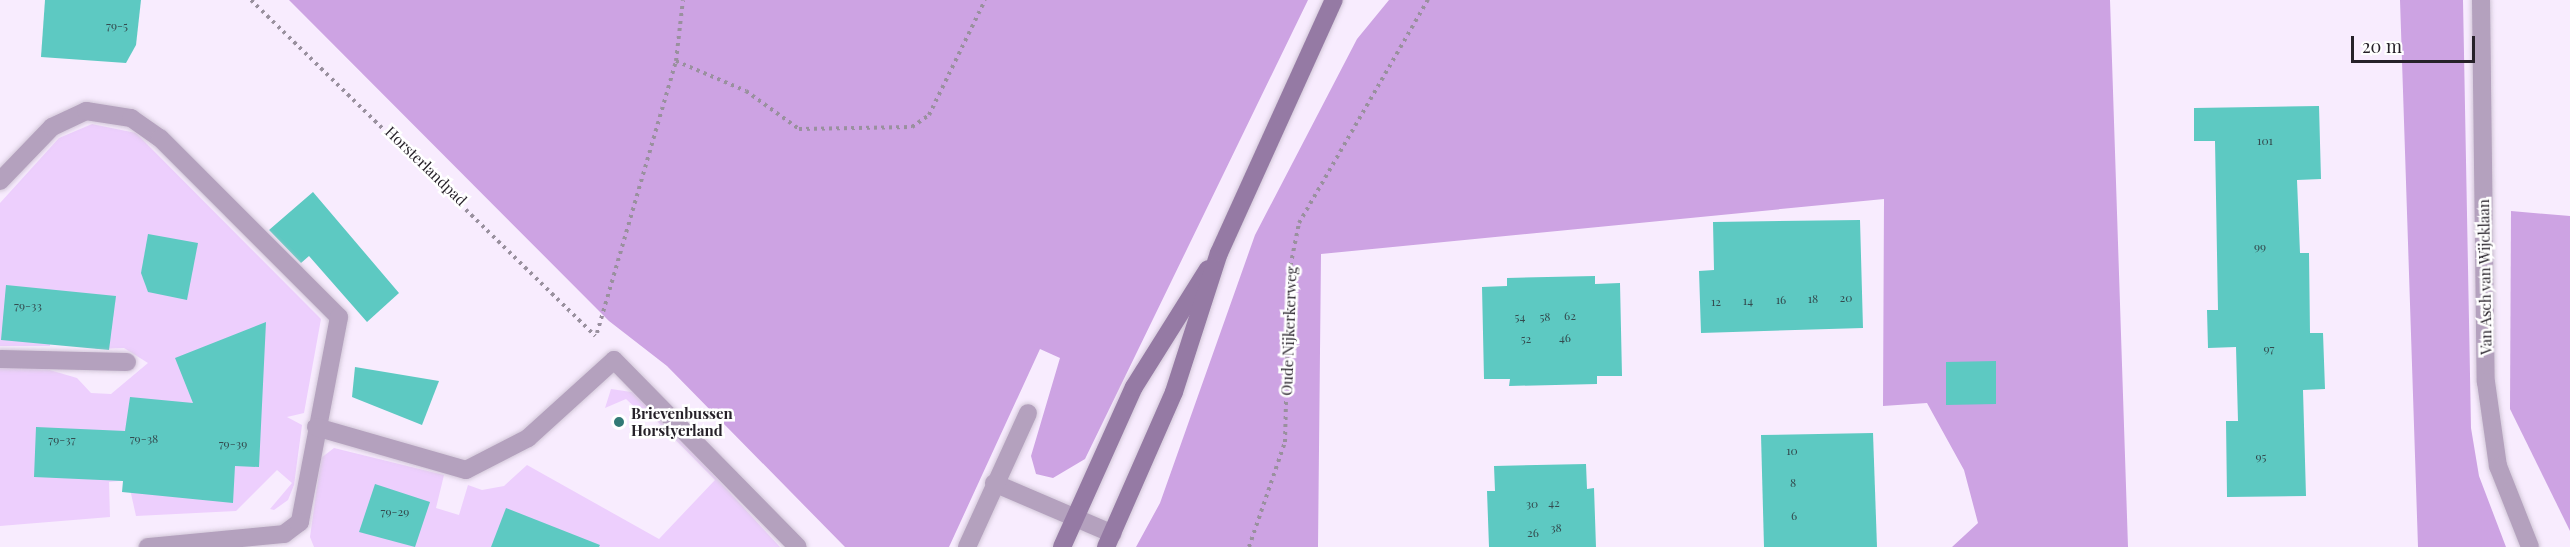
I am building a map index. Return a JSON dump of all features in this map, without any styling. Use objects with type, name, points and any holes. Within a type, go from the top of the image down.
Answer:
[{"type":"street","points":[[994,483],[1075,518],[1109,540],[1174,392],[1219,253],[1334,0]]},
{"type":"street","name":"Van Asch van Wijcklaan","points":[[2481,0],[2486,381],[2498,466],[2530,547]]},
{"type":"street","points":[[0,181],[52,127],[86,111],[131,118],[160,138],[339,317],[316,427],[300,522],[284,534],[148,547]]},
{"type":"street","points":[[1062,547],[1134,387],[1219,253]]},
{"type":"street","points":[[0,359],[127,362]]},
{"type":"street","points":[[316,427],[466,470],[528,438],[614,360],[798,547]]},
{"type":"street","points":[[967,547],[994,483],[1028,413]]},
{"type":"path","name":"Horsterlandpad","points":[[251,0],[596,337],[676,61]]},
{"type":"path","points":[[683,0],[676,61],[746,91],[799,129],[912,127],[929,115],[985,0]]},
{"type":"path","name":"Oude Nijkerkerweg","points":[[1249,547],[1285,442],[1289,273],[1299,223],[1428,0]]},
{"type":"shaded area","points":[[289,0],[1308,0],[1085,459],[1053,478],[1036,474],[1031,456],[1060,358],[1040,349],[949,547],[845,547],[667,366],[609,321]]},
{"type":"shaded area","points":[[1389,0],[2110,0],[2128,547],[1952,547],[1978,523],[1964,470],[1927,403],[1883,406],[1884,199],[1321,254],[1318,547],[1136,547],[1160,503],[1255,235],[1357,39]]},
{"type":"shaded area","points":[[2400,0],[2463,0],[2471,428],[2479,476],[2506,547],[2418,547]]},
{"type":"shaded area","points":[[92,124],[136,133],[321,319],[304,413],[287,417],[302,425],[294,485],[288,500],[274,510],[270,509],[292,483],[277,470],[236,511],[136,516],[128,480],[109,482],[110,517],[0,526],[0,367],[36,366],[77,378],[91,393],[111,394],[148,363],[124,348],[96,349],[52,308],[50,346],[0,346],[0,203],[59,138]]},
{"type":"shaded area","points":[[2511,211],[2570,216],[2570,531],[2510,409]]},
{"type":"shaded area","points":[[611,389],[638,393],[780,547],[314,547],[310,537],[321,458],[334,448],[444,475],[436,508],[459,515],[468,485],[482,490],[504,486],[527,465],[659,539],[715,480],[647,411],[642,414],[626,399],[605,408]]},
{"type":"building","points":[[45,0],[141,0],[136,45],[126,63],[41,57]]},
{"type":"building","points":[[2319,106],[2321,179],[2297,180],[2300,253],[2309,253],[2310,333],[2323,333],[2325,389],[2303,390],[2306,496],[2227,497],[2226,421],[2238,421],[2236,347],[2208,348],[2207,310],[2218,310],[2215,141],[2194,141],[2194,108]]},
{"type":"building","points":[[313,192],[399,293],[367,322],[309,256],[301,263],[269,230]]},
{"type":"building","points":[[1860,220],[1863,328],[1701,333],[1699,271],[1714,270],[1713,222]]},
{"type":"building","points":[[148,234],[198,243],[187,300],[148,292],[141,273]]},
{"type":"building","points":[[1595,276],[1595,284],[1620,283],[1622,376],[1597,376],[1597,384],[1509,386],[1510,379],[1484,379],[1482,287],[1507,286],[1507,278]]},
{"type":"building","points":[[6,285],[116,296],[109,350],[1,340]]},
{"type":"building","points":[[266,322],[259,467],[235,466],[233,503],[122,492],[123,481],[34,477],[36,427],[125,431],[130,397],[193,403],[175,358]]},
{"type":"building","points":[[1996,361],[1996,404],[1946,405],[1946,362]]},
{"type":"building","points":[[355,367],[439,381],[422,425],[352,397]]},
{"type":"building","points":[[1873,433],[1877,547],[1764,547],[1761,435]]},
{"type":"building","points":[[1586,464],[1587,489],[1594,488],[1596,547],[1489,547],[1487,491],[1495,491],[1494,466]]},
{"type":"building","points":[[375,484],[430,502],[415,547],[359,532]]},
{"type":"building","points":[[506,508],[600,545],[599,547],[491,547]]},
{"type":"place","name":"Brievenbussen Horstyerland","points":[[619,422]]}]
